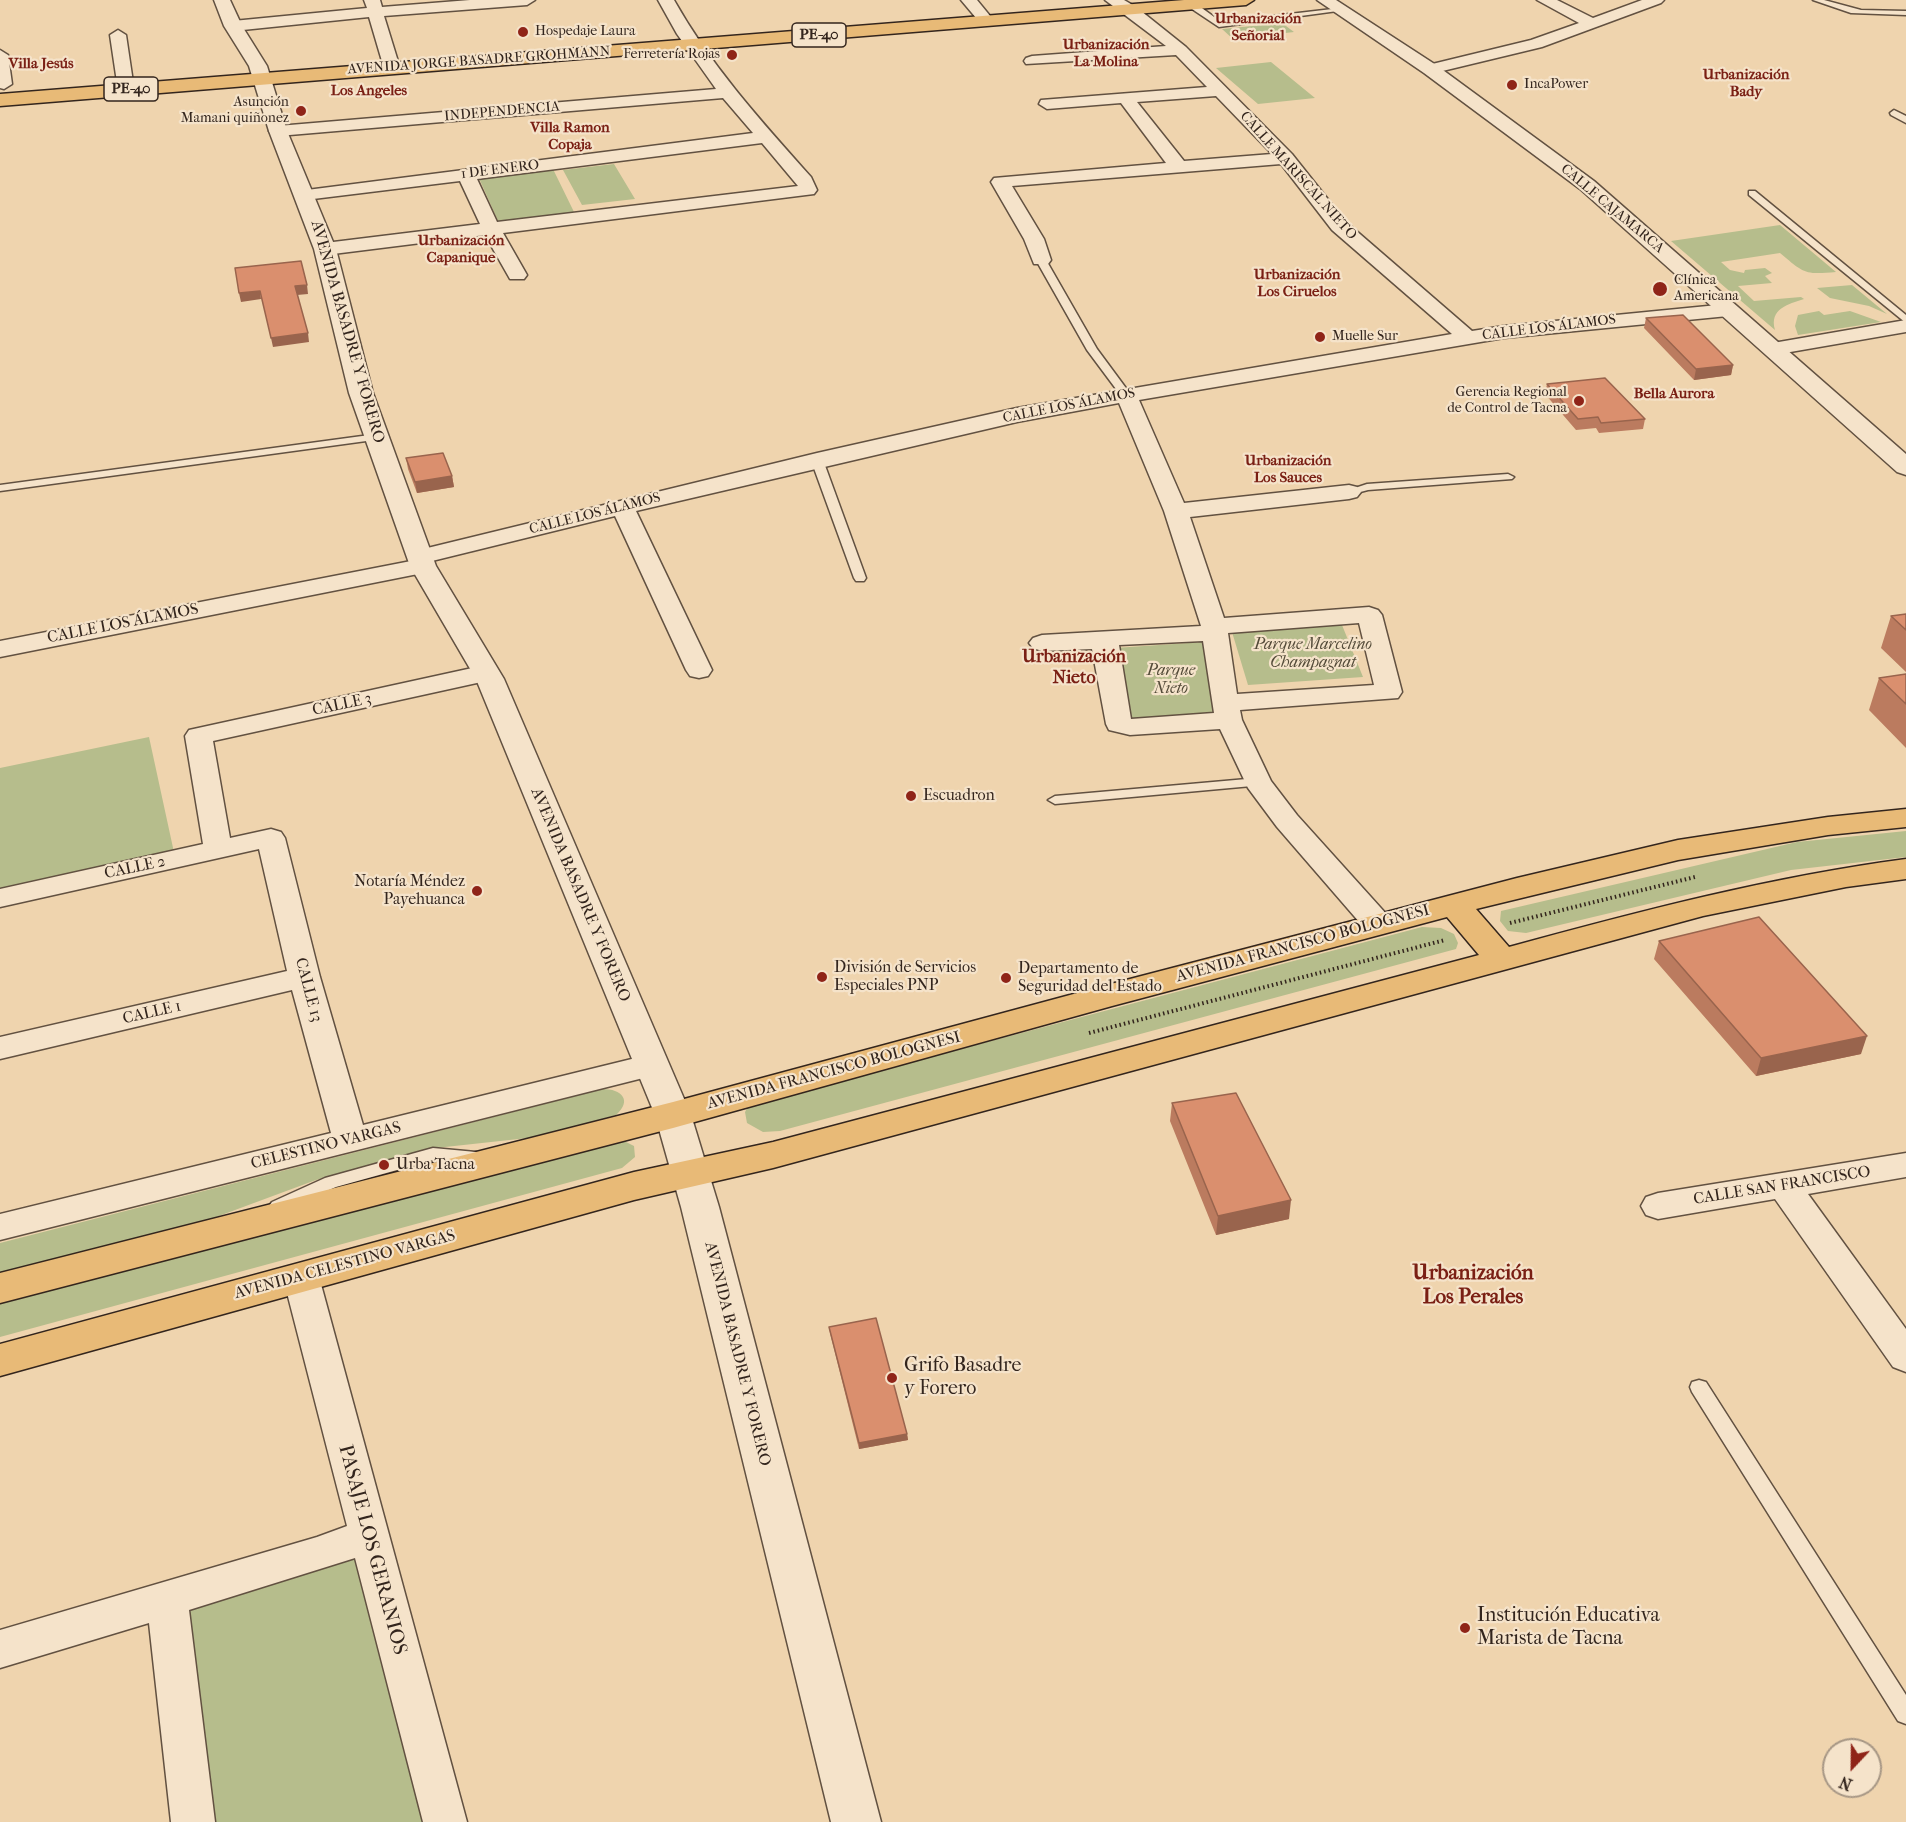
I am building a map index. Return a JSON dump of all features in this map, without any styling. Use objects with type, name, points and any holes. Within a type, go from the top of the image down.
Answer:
[{"type":"main road","name":"AVENIDA JORGE BASADRE GROHMANN","points":[[2,89],[125,82],[690,39],[1111,0]]},
{"type":"main road","name":"AVENIDA JORGE BASADRE GROHMANN","points":[[979,11],[1131,10],[1246,0]]},
{"type":"main road","name":"AVENIDA FRANCISCO BOLOGNESI","points":[[672,1115],[1378,924],[1678,850],[1816,828],[1906,818]]},
{"type":"main road","points":[[690,1173],[773,1155],[1500,958],[1752,895],[1846,877],[1906,869]]},
{"type":"main road","points":[[1455,905],[1500,958]]},
{"type":"main road","points":[[0,1288],[672,1115]]},
{"type":"main road","name":"AVENIDA CELESTINO VARGAS","points":[[0,1359],[634,1186],[690,1173]]},
{"type":"street","name":"AVENIDA BASADRE Y FORERO","points":[[222,0],[233,26],[260,72],[278,130],[325,249],[361,393],[421,561],[486,673],[672,1115],[690,1173],[856,1822]]},
{"type":"street","points":[[233,26],[374,6],[527,0]]},
{"type":"street","points":[[325,249],[808,190],[805,181],[727,93],[666,0]]},
{"type":"street","name":"CALLE MARISCAL NIETO","points":[[1111,0],[1131,10],[1180,50],[1286,158],[1339,226],[1468,338]]},
{"type":"street","points":[[1545,0],[1593,24]]},
{"type":"street","points":[[1430,69],[1536,44],[1656,0]]},
{"type":"street","name":"CALLE CAJAMARCA","points":[[1333,5],[1430,69],[1587,186],[1906,467]]},
{"type":"street","points":[[374,6],[391,62]]},
{"type":"street","points":[[118,35],[125,82]]},
{"type":"street","points":[[1032,61],[1180,50]]},
{"type":"street","points":[[0,55],[2,89]]},
{"type":"street","points":[[1047,105],[1221,91]]},
{"type":"street","name":"INDEPENDENCIA","points":[[278,130],[727,93]]},
{"type":"street","points":[[1126,99],[1178,166]]},
{"type":"street","name":"1 DE ENERO","points":[[305,195],[766,137]]},
{"type":"street","points":[[1041,260],[1034,239],[1000,182],[1286,158]]},
{"type":"street","points":[[466,174],[491,228],[517,275]]},
{"type":"street","name":"CALLE LOS ÁLAMOS","points":[[0,649],[421,561],[622,507],[1017,415],[1468,338],[1589,322],[1728,310]]},
{"type":"street","points":[[1773,349],[1906,326]]},
{"type":"street","points":[[1126,395],[1176,512],[1214,629],[1227,712],[1258,782],[1287,821],[1378,924]]},
{"type":"street","points":[[1176,512],[1349,492]]},
{"type":"street","points":[[622,507],[699,670]]},
{"type":"street","points":[[1042,643],[1107,641],[1115,637],[1370,615],[1389,692],[1227,712],[1130,727],[1119,723],[1105,648],[1107,641]]},
{"type":"street","name":"CALLE 3","points":[[218,850],[199,736],[486,673]]},
{"type":"street","name":"CALLE 2","points":[[0,898],[271,838]]},
{"type":"street","name":"CALLE 13","points":[[271,838],[304,977],[350,1139]]},
{"type":"street","name":"CALLE 1","points":[[0,1048],[304,977]]},
{"type":"street","name":"CELESTINO VARGAS","points":[[0,1227],[652,1065]]},
{"type":"street","name":"CALLE SAN FRANCISCO","points":[[1658,1206],[1906,1165]]},
{"type":"street","points":[[1784,1186],[1906,1357]]},
{"type":"street","name":"PASAJE LOS GERANIOS","points":[[301,1277],[445,1822]]},
{"type":"street","points":[[0,1649],[319,1554],[368,1536]]},
{"type":"street","points":[[167,1598],[193,1822]]},
{"type":"lane","points":[[1817,0],[1859,13],[1874,15],[1906,13]]},
{"type":"lane","points":[[1192,4],[1220,25],[1333,5]]},
{"type":"lane","points":[[1894,113],[1906,120]]},
{"type":"lane","points":[[1752,193],[1906,320]]},
{"type":"lane","points":[[1041,260],[1092,350],[1126,395]]},
{"type":"lane","points":[[0,488],[377,437]]},
{"type":"lane","points":[[817,460],[860,578]]},
{"type":"lane","points":[[1349,492],[1367,487],[1508,477]]},
{"type":"lane","points":[[1055,800],[1258,782]]},
{"type":"lane","points":[[1699,1387],[1906,1714]]},
{"type":"path","points":[[1080,1035],[1706,874]]},
{"type":"green space","points":[[1282,23],[1294,32],[1233,39],[1222,29]]},
{"type":"green space","points":[[1271,62],[1315,98],[1258,104],[1216,68]]},
{"type":"green space","points":[[614,164],[635,199],[582,205],[563,170]]},
{"type":"green space","points":[[552,167],[574,212],[498,221],[478,176]]},
{"type":"green space","points":[[1780,225],[1836,272],[1811,273],[1805,271],[1780,253],[1721,262],[1730,270],[1744,273],[1745,270],[1765,268],[1772,273],[1765,276],[1772,283],[1738,286],[1754,301],[1801,297],[1804,299],[1786,305],[1777,312],[1775,330],[1671,241]]},
{"type":"green space","points":[[1852,285],[1887,314],[1869,306],[1830,298],[1817,288]]},
{"type":"green space","points":[[1819,311],[1824,315],[1850,311],[1881,322],[1798,335],[1795,326],[1798,315]]},
{"type":"green space","name":"Parque Marcelino Champagnat","points":[[1342,625],[1363,677],[1248,685],[1232,632]]},
{"type":"green space","name":"Parque Nieto","points":[[1203,642],[1216,712],[1131,719],[1115,648]]},
{"type":"green space","points":[[149,737],[175,857],[0,896],[0,768]]},
{"type":"green space","points":[[1906,831],[1906,857],[1791,870],[1526,933],[1508,931],[1500,921],[1501,911],[1797,842]]},
{"type":"green space","points":[[1422,927],[1441,928],[1454,934],[1458,943],[1456,949],[780,1131],[763,1132],[747,1123],[745,1112],[749,1105]]},
{"type":"green space","points":[[603,1089],[615,1091],[623,1096],[624,1105],[616,1115],[537,1137],[436,1148],[316,1180],[200,1223],[0,1276],[0,1243]]},
{"type":"green space","points":[[611,1139],[634,1146],[635,1157],[622,1168],[0,1337],[0,1299]]},
{"type":"green space","points":[[365,1546],[434,1822],[212,1822],[185,1610]]},
{"type":"building","points":[[301,261],[307,285],[295,286],[308,333],[271,338],[260,291],[239,293],[235,268]]},
{"type":"building","points":[[1683,315],[1733,365],[1696,369],[1646,318]]},
{"type":"building","points":[[1605,378],[1645,419],[1601,423],[1598,417],[1578,419],[1547,384]]},
{"type":"building","points":[[443,453],[452,476],[415,482],[406,458]]},
{"type":"building","points":[[1906,614],[1906,630],[1891,616]]},
{"type":"building","points":[[1906,674],[1906,704],[1879,678]]},
{"type":"building","points":[[1759,917],[1867,1036],[1761,1058],[1659,941]]},
{"type":"building","points":[[1236,1093],[1291,1200],[1218,1216],[1172,1103]]},
{"type":"building","points":[[876,1318],[907,1434],[859,1443],[829,1327]]},
{"type":"place","name":"Hospedaje Laura","points":[[523,32]]},
{"type":"place","name":"Ferretería Rojas","points":[[732,55]]},
{"type":"place","name":"IncaPower","points":[[1512,85]]},
{"type":"place","name":"Asunción Mamani quiñonez","points":[[301,111]]},
{"type":"place","name":"Clínica Americana","points":[[1660,289]]},
{"type":"place","name":"Muelle Sur","points":[[1320,337]]},
{"type":"place","name":"Gerencia Regional de Control de Tacna","points":[[1579,401]]},
{"type":"place","name":"Escuadron","points":[[911,796]]},
{"type":"place","name":"Notaría Méndez Payehuanca","points":[[477,891]]},
{"type":"place","name":"División de Servicios Especiales PNP","points":[[822,977]]},
{"type":"place","name":"Departamento de Seguridad del Estado","points":[[1006,978]]},
{"type":"place","name":"Urba Tacna","points":[[384,1165]]},
{"type":"place","name":"Grifo Basadre y Forero","points":[[892,1378]]},
{"type":"place","name":"Institución Educativa Marista de Tacna","points":[[1465,1628]]},
{"type":"district","name":"Urbanización Señorial","points":[[1258,28]]},
{"type":"district","name":"Urbanización La Molina","points":[[1106,54]]},
{"type":"district","name":"Villa Jesús","points":[[41,64]]},
{"type":"district","name":"Urbanización Bady","points":[[1746,84]]},
{"type":"district","name":"Los Angeles","points":[[369,91]]},
{"type":"district","name":"Villa Ramon Copaja","points":[[570,136]]},
{"type":"district","name":"Urbanización Capanique","points":[[461,250]]},
{"type":"district","name":"Urbanización Los Ciruelos","points":[[1297,284]]},
{"type":"district","name":"Bella Aurora","points":[[1674,394]]},
{"type":"district","name":"Urbanización Los Sauces","points":[[1288,470]]},
{"type":"district","name":"Urbanización Nieto","points":[[1074,668]]},
{"type":"district","name":"Urbanización Los Perales","points":[[1473,1286]]}]
